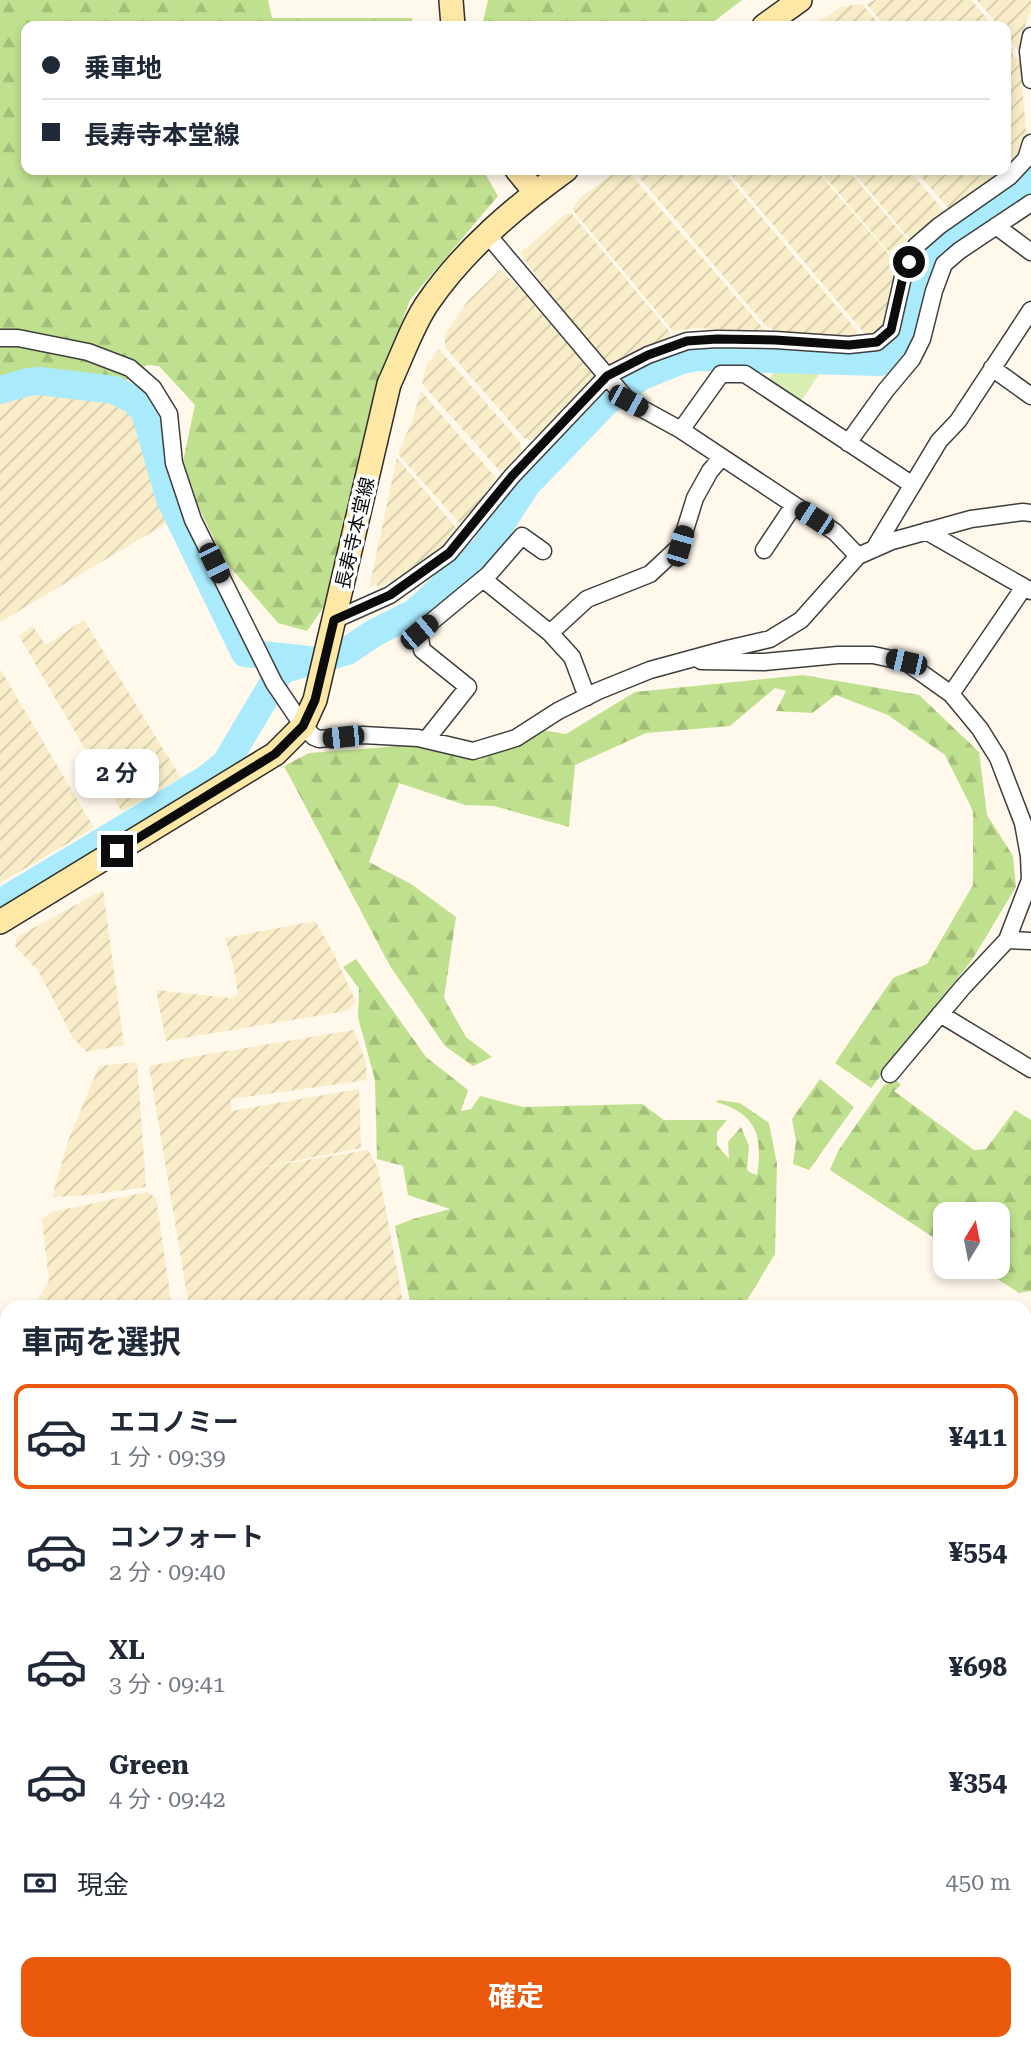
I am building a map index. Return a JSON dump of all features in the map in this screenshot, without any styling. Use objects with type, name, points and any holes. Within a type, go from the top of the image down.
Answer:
[{"type":"main road","points":[[451,0],[453,21]]},
{"type":"main road","points":[[771,21],[800,0]]},
{"type":"main road","points":[[521,175],[535,192]]},
{"type":"main road","name":"長寿寺本堂線","points":[[0,922],[275,754],[303,726],[315,700],[389,384],[428,303],[456,268],[487,234],[559,175]]},
{"type":"street","points":[[1031,36],[1028,51],[1031,80]]},
{"type":"street","points":[[1011,175],[1026,159],[1031,143]]},
{"type":"street","points":[[334,620],[390,595],[449,553],[512,476],[607,376],[648,355],[687,341],[717,339],[849,345],[877,342],[891,330],[903,277],[916,246],[939,226],[1011,175]]},
{"type":"street","points":[[848,443],[912,359],[922,338],[944,264],[958,251],[1031,203]]},
{"type":"street","points":[[996,226],[1031,253]]},
{"type":"street","points":[[487,234],[628,401],[681,430],[835,532],[858,556]]},
{"type":"street","points":[[874,549],[939,441],[958,422],[1031,310]]},
{"type":"street","points":[[0,338],[18,338],[88,352],[130,369],[153,388],[169,414],[174,463],[193,520],[280,692],[303,726],[319,739],[363,735],[418,738],[473,751],[516,738],[558,711],[650,670],[770,639],[801,620],[858,556],[926,531],[1028,508]]},
{"type":"street","points":[[992,368],[1031,396]]},
{"type":"street","points":[[681,430],[721,374],[746,374],[911,484]]},
{"type":"street","points":[[550,633],[587,599],[650,574],[680,546],[695,498],[710,471],[722,457]]},
{"type":"street","points":[[764,550],[793,505]]},
{"type":"street","points":[[926,531],[1028,589],[951,694]]},
{"type":"street","points":[[426,740],[468,687],[422,650],[419,632],[483,579],[522,536],[542,551]]},
{"type":"street","points":[[483,579],[550,633],[572,657],[587,697]]},
{"type":"street","points":[[681,661],[764,662],[838,655],[873,655],[906,662],[951,694],[980,729],[998,758],[1023,823],[1030,880],[1007,940],[890,1074]]},
{"type":"street","points":[[1007,940],[1031,941]]},
{"type":"street","points":[[940,1014],[1031,1069]]},
{"type":"shaded area","points":[[875,0],[971,0],[989,21],[881,21],[866,4]]},
{"type":"shaded area","points":[[977,0],[1031,0],[1023,50],[1016,48],[1011,42],[1011,21],[995,21]]},
{"type":"shaded area","points":[[862,4],[877,21],[820,21],[841,7]]},
{"type":"shaded area","points":[[1011,47],[1013,56],[1020,60],[1026,132],[1022,149],[1011,166]]},
{"type":"shaded area","points":[[612,175],[631,175],[767,333],[697,328],[673,331],[572,209],[582,196]]},
{"type":"shaded area","points":[[637,175],[726,175],[857,331],[853,337],[785,335],[767,327]]},
{"type":"shaded area","points":[[731,175],[820,175],[899,266],[883,328],[865,334]]},
{"type":"shaded area","points":[[823,175],[852,175],[909,242],[899,264]]},
{"type":"shaded area","points":[[856,175],[913,175],[944,211],[910,240]]},
{"type":"shaded area","points":[[919,175],[1000,175],[950,210]]},
{"type":"shaded area","points":[[567,213],[572,214],[670,332],[670,340],[640,349],[612,365],[605,363],[543,290],[540,281],[520,253]]},
{"type":"shaded area","points":[[500,270],[538,305],[597,374],[597,379],[535,438],[529,440],[524,438],[445,347],[445,334],[468,301]]},
{"type":"shaded area","points":[[439,349],[520,442],[522,453],[501,472],[422,384],[427,364]]},
{"type":"shaded area","points":[[51,387],[110,398],[127,405],[139,417],[159,493],[172,520],[0,622],[0,401],[25,391]]},
{"type":"shaded area","points":[[421,391],[496,478],[462,526],[398,454]]},
{"type":"shaded area","points":[[397,458],[457,529],[448,542],[423,561],[379,588],[376,584],[369,588]]},
{"type":"shaded area","points":[[84,620],[181,778],[122,812],[19,636],[32,626],[46,645]]},
{"type":"shaded area","points":[[0,669],[94,828],[0,883]]},
{"type":"shaded area","points":[[103,890],[124,1045],[87,1052],[73,1038],[39,972],[15,946],[17,937]]},
{"type":"shaded area","points":[[315,921],[356,1002],[346,1011],[166,1041],[156,990],[230,998],[238,994],[225,938]]},
{"type":"shaded area","points":[[354,1030],[366,1063],[367,1080],[231,1099],[231,1111],[359,1089],[361,1148],[235,1172],[368,1150],[378,1168],[403,1300],[188,1300],[149,1066]]},
{"type":"shaded area","points":[[137,1062],[146,1187],[52,1197],[68,1141],[99,1066]]},
{"type":"shaded area","points":[[147,1192],[156,1198],[171,1300],[37,1300],[49,1281],[42,1220],[52,1212]]},
{"type":"green space","points":[[0,0],[268,0],[272,18],[412,18],[412,21],[21,21],[21,175],[486,175],[498,196],[410,300],[369,412],[328,601],[307,631],[278,623],[224,560],[181,471],[195,405],[159,366],[147,365],[104,397],[24,385],[0,396]]},
{"type":"green space","points":[[488,0],[742,0],[715,21],[483,21]]},
{"type":"green space","points":[[778,365],[825,366],[800,402],[768,381]]},
{"type":"green space","points":[[803,675],[919,695],[979,752],[987,815],[1013,856],[1016,887],[972,960],[871,1088],[835,1063],[893,978],[927,964],[973,885],[973,811],[945,755],[888,715],[836,695],[812,713],[776,711],[786,691],[775,688],[730,726],[646,733],[575,765],[569,827],[494,806],[465,805],[399,783],[369,862],[411,884],[456,917],[444,998],[466,1037],[492,1057],[473,1066],[445,1046],[390,966],[284,766],[309,753],[413,745],[479,760],[535,729],[566,734],[635,692]]},
{"type":"green space","points":[[356,959],[426,1057],[468,1090],[461,1111],[471,1109],[480,1096],[523,1107],[642,1104],[664,1120],[727,1120],[717,1132],[717,1145],[729,1159],[728,1142],[741,1127],[749,1146],[747,1170],[757,1175],[759,1149],[754,1128],[741,1113],[716,1102],[740,1103],[769,1123],[777,1164],[775,1254],[747,1300],[410,1300],[395,1226],[450,1209],[408,1195],[403,1166],[377,1159],[375,1080],[358,1017],[359,988],[343,967]]},
{"type":"green space","points":[[820,1079],[854,1107],[809,1170],[793,1164],[796,1141],[792,1119]]},
{"type":"green space","points":[[897,1081],[901,1085],[894,1091],[974,1150],[986,1149],[1015,1110],[1031,1120],[1031,1291],[1019,1293],[997,1279],[1010,1279],[1010,1202],[933,1202],[933,1237],[830,1170],[838,1151],[884,1085]]},
{"type":"waterway","points":[[0,903],[208,778],[226,763],[281,670],[347,651],[374,633],[414,613],[485,548],[527,484],[605,403],[642,376],[697,357],[880,362],[895,356],[908,337],[919,273],[926,258],[937,247],[1031,182]]},
{"type":"waterway","points":[[0,390],[40,381],[115,390],[135,401],[145,412],[170,499],[245,653],[308,660]]},
{"type":"route","points":[[117,851],[275,754],[303,726],[315,700],[334,620],[390,595],[449,553],[512,476],[607,376],[648,355],[687,341],[775,340],[849,345],[877,342],[891,330],[909,262]]}]
